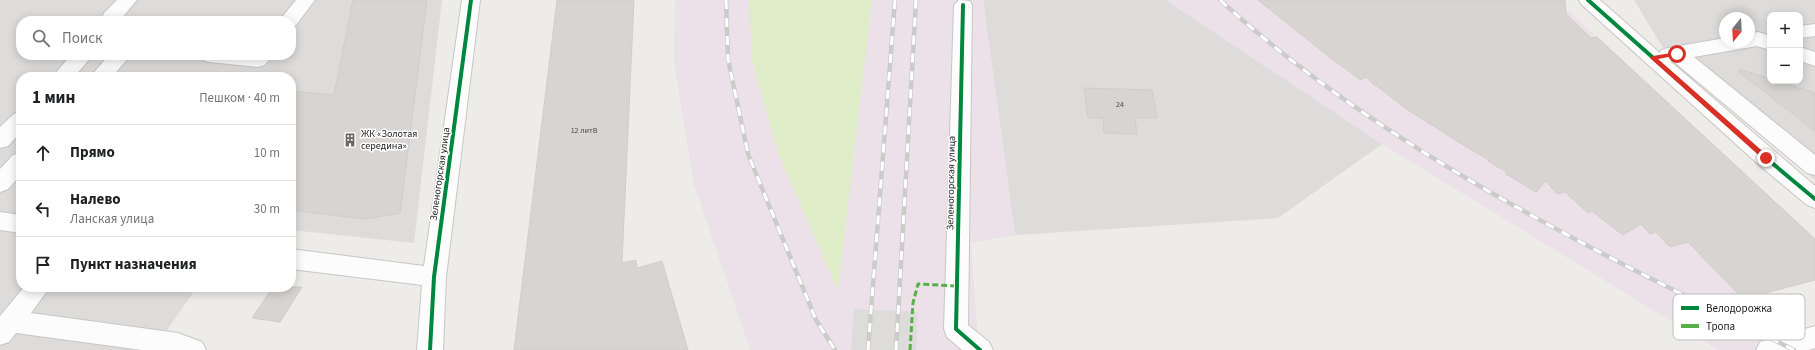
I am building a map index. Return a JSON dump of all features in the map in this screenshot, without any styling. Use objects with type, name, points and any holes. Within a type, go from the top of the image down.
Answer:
[{"type":"street","points":[[112,16],[128,0]]},
{"type":"street","points":[[293,16],[306,0]]},
{"type":"street","name":"Зеленогорская улица","points":[[430,350],[434,277],[471,0]]},
{"type":"street","points":[[1588,0],[1766,158],[1815,199]]},
{"type":"street","name":"Зеленогорская улица","points":[[963,5],[956,329],[980,350]]},
{"type":"street","points":[[1803,32],[1815,30]]},
{"type":"street","points":[[1653,58],[1758,41]]},
{"type":"street","points":[[1677,54],[1815,167]]},
{"type":"street","points":[[1803,55],[1815,60]]},
{"type":"street","points":[[67,72],[78,60]]},
{"type":"street","points":[[105,72],[116,60]]},
{"type":"street","points":[[0,140],[16,124]]},
{"type":"street","points":[[0,184],[16,166]]},
{"type":"street","points":[[0,221],[16,223]]},
{"type":"street","points":[[296,260],[434,277]]},
{"type":"street","points":[[5,328],[34,292]]},
{"type":"street","points":[[5,328],[178,344],[193,350]]},
{"type":"street","points":[[1805,340],[1815,337]]},
{"type":"street","points":[[1769,350],[1804,340]]},
{"type":"shaded area","points":[[0,0],[442,0],[414,243],[296,231],[296,72],[16,72],[16,292],[194,292],[153,350],[0,350]]},
{"type":"shaded area","points":[[675,0],[983,0],[1015,235],[971,243],[979,350],[750,350],[693,181],[674,62]]},
{"type":"shaded area","points":[[983,0],[1166,0],[1382,144],[1278,218],[1015,235]]},
{"type":"shaded area","points":[[1166,0],[1557,0],[1815,239],[1815,280],[1763,294],[1673,294],[1673,322],[1382,144]]},
{"type":"shaded area","points":[[1634,0],[1815,0],[1815,180],[1665,51]]},
{"type":"shaded area","points":[[1805,328],[1815,333],[1815,350],[1718,350],[1702,340],[1805,340]]},
{"type":"green space","points":[[749,0],[872,0],[838,291],[778,153],[752,60]]},
{"type":"pier","points":[[854,309],[918,312],[916,350],[851,350]]},
{"type":"building","name":"ЖК «Золотая середина»","points":[[353,0],[427,0],[400,213],[364,219],[296,211],[296,91],[334,95]]},
{"type":"building","points":[[557,0],[634,0],[622,263],[636,260],[637,268],[662,261],[688,350],[514,350]]},
{"type":"building","points":[[1258,0],[1565,0],[1566,14],[1591,38],[1597,37],[1815,239],[1815,280],[1762,294],[1738,294],[1688,242],[1670,247],[1656,232],[1650,234],[1641,224],[1623,235],[1592,211],[1588,213],[1565,192],[1557,194],[1546,181],[1536,192],[1506,174],[1508,173],[1488,161],[1489,160],[1405,108],[1375,86],[1366,77],[1361,80],[1328,56]]},
{"type":"building","points":[[1740,69],[1767,78],[1767,84],[1786,84],[1815,93],[1815,131],[1739,72]]},
{"type":"building","points":[[1084,88],[1152,90],[1157,118],[1135,118],[1137,134],[1104,133],[1103,118],[1088,118]]},
{"type":"building","points":[[296,287],[302,287],[280,322],[252,318],[270,292],[296,292]]},
{"type":"railway","points":[[726,0],[728,59],[748,154],[816,320],[835,350]]},
{"type":"railway","points":[[868,350],[895,0]]},
{"type":"railway","points":[[896,350],[916,0]]},
{"type":"railway","points":[[1220,0],[1284,54],[1351,104],[1422,151],[1568,236],[1682,294]]},
{"type":"railway","points":[[1774,340],[1794,350]]},
{"type":"marked path","points":[[910,350],[913,303],[918,284],[957,286]]},
{"type":"cycle path","points":[[430,350],[434,277],[471,0]]},
{"type":"cycle path","points":[[1588,0],[1766,158],[1815,199]]},
{"type":"cycle path","points":[[963,5],[956,329],[980,350]]},
{"type":"place","name":"ЖК «Золотая середина»","points":[[350,140]]},
{"type":"route","points":[[1677,54],[1653,58],[1766,158]]}]
